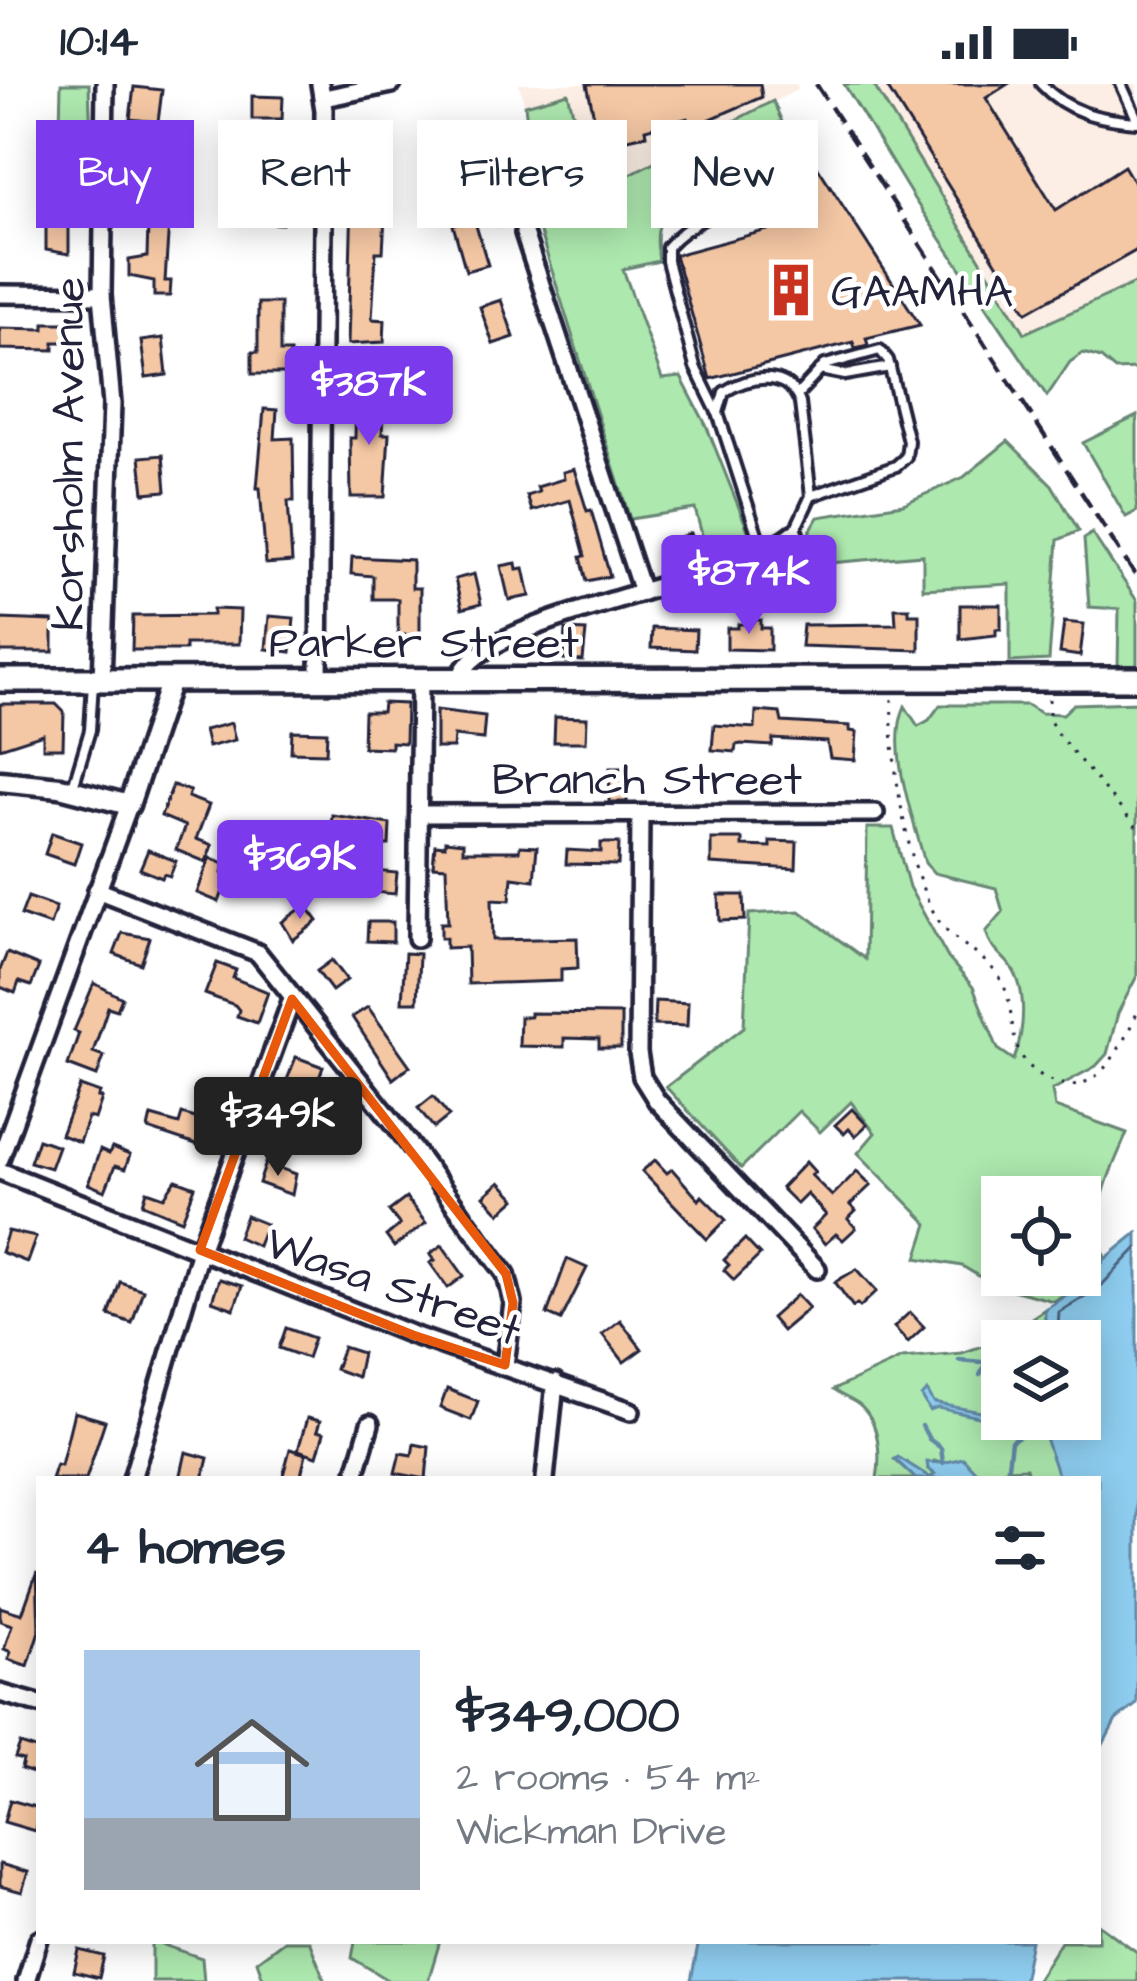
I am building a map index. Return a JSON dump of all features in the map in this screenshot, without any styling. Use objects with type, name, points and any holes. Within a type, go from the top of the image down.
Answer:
[{"type":"main road","name":"Parker Street","points":[[0,680],[1137,679]]},
{"type":"street","name":"Korsholm Avenue","points":[[97,680],[112,388],[102,295],[105,84]]},
{"type":"street","points":[[319,679],[322,91],[392,84]]},
{"type":"street","points":[[524,233],[642,592]]},
{"type":"street","points":[[0,294],[102,295]]},
{"type":"street","points":[[460,679],[462,669],[477,655],[515,634],[764,554],[794,532]]},
{"type":"street","points":[[417,938],[420,679]]},
{"type":"street","points":[[0,1159],[170,682]]},
{"type":"street","points":[[0,781],[72,790],[129,805]]},
{"type":"street","name":"Branch Street","points":[[418,814],[875,813]]},
{"type":"street","points":[[640,815],[638,1053],[642,1077],[657,1101],[817,1269]]},
{"type":"street","points":[[97,890],[253,949],[397,1127],[505,1272],[513,1303],[505,1365]]},
{"type":"street","points":[[133,1476],[200,1250],[292,999]]},
{"type":"street","name":"Wasa Street","points":[[0,1171],[395,1328],[631,1411]]},
{"type":"street","points":[[545,1476],[555,1383]]},
{"type":"street","points":[[354,1476],[370,1424]]},
{"type":"street","points":[[0,1693],[36,1703]]},
{"type":"street","points":[[26,1981],[37,1944]]},
{"type":"lane","points":[[1041,84],[1078,112],[1137,120],[1121,84]]},
{"type":"lane","points":[[686,228],[667,247],[667,261],[695,367],[718,413],[764,554]]},
{"type":"lane","points":[[797,395],[831,362],[873,350],[886,354],[908,442],[906,457],[896,466],[811,496]]},
{"type":"lane","points":[[819,370],[845,374],[890,367]]},
{"type":"lane","points":[[718,413],[724,392],[749,380],[776,380],[797,395],[811,496],[794,532]]},
{"type":"lane","points":[[72,790],[90,730],[97,680]]},
{"type":"path","points":[[893,679],[890,740],[895,778],[925,892],[952,938],[998,974],[1022,1056],[1036,1073],[1060,1085],[1085,1084],[1107,1069],[1137,1013]]},
{"type":"path","points":[[1048,679],[1049,719],[1056,732],[1137,828]]},
{"type":"highlighted area","points":[[292,999],[506,1274],[513,1303],[505,1365],[413,1335],[200,1250]]},
{"type":"shaded area","points":[[519,84],[796,84],[799,89],[738,120],[651,120],[651,164],[627,177],[627,120],[574,120],[568,94],[525,105]]},
{"type":"shaded area","points":[[873,84],[1137,84],[1137,282],[1026,333]]},
{"type":"green space","points":[[61,84],[89,84],[90,120],[60,120]]},
{"type":"green space","points":[[844,84],[873,84],[1025,333],[1137,282],[1137,369],[1115,370],[1101,358],[1083,353],[1070,362],[1047,396],[914,199]]},
{"type":"green space","points":[[568,93],[575,120],[527,120],[525,105]]},
{"type":"green space","points":[[773,101],[781,120],[736,120]]},
{"type":"green space","points":[[651,163],[651,228],[659,228],[659,261],[623,269],[662,379],[681,377],[706,425],[749,533],[749,548],[742,556],[710,564],[695,509],[630,519],[539,228],[627,228],[627,176]]},
{"type":"green space","points":[[1137,416],[1137,511],[1126,517],[1083,443]]},
{"type":"green space","points":[[1008,441],[1052,485],[1079,531],[1058,540],[1049,660],[1010,662],[1010,584],[923,589],[923,555],[771,568],[803,543],[818,517],[903,504],[964,477]]},
{"type":"green space","points":[[1092,533],[1137,601],[1137,666],[1118,667],[1119,609],[1089,607],[1084,539]]},
{"type":"green space","points":[[1137,702],[1137,976],[1118,1013],[1107,1054],[1096,1066],[1052,1090],[1055,1107],[1127,1133],[1101,1209],[1101,1176],[981,1176],[981,1277],[962,1266],[917,1258],[928,1224],[858,1153],[875,1133],[851,1102],[820,1132],[799,1111],[741,1168],[666,1087],[744,1027],[749,914],[800,911],[865,959],[867,828],[893,828],[909,887],[948,958],[973,987],[998,1049],[1014,1060],[1022,997],[1015,973],[986,932],[1003,912],[996,888],[934,873],[925,863],[900,763],[900,723],[905,706],[918,726],[940,705],[1027,705],[1041,713],[1063,714],[1074,704]]},
{"type":"green space","points":[[1045,1309],[1045,1320],[1028,1320]]},
{"type":"green space","points":[[981,1346],[981,1440],[1051,1440],[1058,1476],[1028,1476],[1026,1468],[1006,1469],[1006,1476],[986,1476],[934,1461],[928,1469],[935,1474],[927,1476],[901,1459],[895,1460],[913,1476],[877,1476],[879,1450],[871,1420],[859,1405],[833,1390],[902,1358],[962,1353]]},
{"type":"green space","points":[[1101,1926],[1137,1952],[1137,1981],[1036,1981],[1059,1944],[1101,1944]]},
{"type":"green space","points":[[152,1944],[202,1958],[204,1981],[152,1981]]},
{"type":"green space","points":[[280,1944],[310,1944],[325,1981],[264,1981],[257,1961]]},
{"type":"green space","points":[[354,1944],[439,1944],[428,1981],[390,1981],[352,1958]]},
{"type":"water","points":[[1137,1233],[1137,1704],[1116,1720],[1101,1748],[1101,1476],[1058,1476],[1046,1440],[1101,1440],[1101,1320],[1045,1320],[1045,1309],[1065,1296],[1101,1296],[1101,1265]]},
{"type":"water","points":[[927,1391],[934,1403],[981,1412],[981,1417],[938,1408],[930,1411],[922,1397]]},
{"type":"water","points":[[898,1457],[928,1476],[913,1476],[895,1459]]},
{"type":"water","points":[[963,1458],[980,1476],[933,1476],[928,1469],[927,1462]]},
{"type":"water","points":[[698,1944],[1030,1944],[1023,1981],[691,1981]]},
{"type":"building","points":[[587,84],[760,84],[762,97],[709,120],[651,120],[646,135],[627,139],[627,120],[595,120]]},
{"type":"building","points":[[885,84],[1008,84],[986,98],[1056,210],[1124,166],[1137,188],[1137,250],[1027,312]]},
{"type":"building","points":[[134,87],[162,90],[158,120],[130,119]]},
{"type":"building","points":[[252,96],[283,97],[282,119],[252,119]]},
{"type":"building","name":"GAAMHA","points":[[818,167],[920,325],[866,338],[868,345],[855,348],[853,342],[710,379],[675,255],[775,228],[818,228]]},
{"type":"building","points":[[46,228],[69,228],[69,254],[46,250]]},
{"type":"building","points":[[148,228],[169,228],[165,281],[171,281],[170,296],[154,296],[154,281],[129,276],[129,260],[147,257]]},
{"type":"building","points":[[351,228],[384,228],[383,252],[376,252],[372,319],[385,320],[384,342],[348,344]]},
{"type":"building","points":[[454,228],[477,228],[488,265],[466,271]]},
{"type":"building","points":[[501,300],[514,337],[493,344],[480,307]]},
{"type":"building","points":[[258,303],[280,303],[280,352],[290,352],[290,374],[252,374],[252,352],[258,352]]},
{"type":"building","points":[[44,323],[71,323],[70,342],[54,342],[54,350],[0,349],[0,328],[44,329]]},
{"type":"building","points":[[163,338],[167,375],[146,378],[141,341]]},
{"type":"building","points":[[356,392],[384,392],[382,434],[389,434],[385,497],[351,497],[350,438],[355,438]]},
{"type":"building","points":[[264,409],[277,410],[275,439],[293,438],[294,501],[288,501],[292,562],[266,564],[257,488]]},
{"type":"building","points":[[163,455],[166,491],[144,493],[140,457]]},
{"type":"building","points":[[574,469],[610,576],[587,581],[570,500],[532,511],[527,496],[539,492],[537,487],[564,479],[563,472]]},
{"type":"building","points":[[690,533],[695,550],[680,554],[683,564],[664,569],[658,546]]},
{"type":"building","points":[[352,557],[412,560],[412,588],[420,588],[420,635],[398,635],[398,599],[373,599],[373,576],[351,574]]},
{"type":"building","points":[[516,563],[517,569],[524,568],[530,596],[509,600],[501,566]]},
{"type":"building","points":[[474,574],[481,604],[462,609],[455,579]]},
{"type":"building","points":[[960,605],[1001,605],[1001,629],[996,629],[996,635],[960,639]]},
{"type":"building","points":[[895,608],[919,614],[919,650],[801,646],[803,625],[896,624]]},
{"type":"building","points":[[213,609],[240,610],[239,644],[132,650],[133,616],[213,615]]},
{"type":"building","points":[[269,616],[294,618],[291,652],[266,649]]},
{"type":"building","points":[[0,619],[53,621],[53,652],[0,652]]},
{"type":"building","points":[[748,620],[761,620],[761,628],[770,628],[770,650],[727,649],[727,628],[738,628]]},
{"type":"building","points":[[1064,622],[1084,624],[1080,656],[1060,653]]},
{"type":"building","points":[[652,628],[696,630],[695,650],[651,648]]},
{"type":"building","points":[[566,630],[586,631],[583,661],[564,660]]},
{"type":"building","points":[[383,703],[406,704],[405,743],[391,742],[391,748],[363,747],[364,712],[382,712]]},
{"type":"building","points":[[0,704],[56,704],[64,712],[63,748],[43,748],[43,734],[0,748]]},
{"type":"building","points":[[436,710],[485,716],[483,739],[454,736],[453,748],[436,748]]},
{"type":"building","points":[[756,711],[780,713],[782,722],[850,726],[850,731],[857,732],[855,760],[830,758],[827,742],[773,739],[772,746],[741,744],[735,752],[712,750],[714,725],[755,728]]},
{"type":"building","points":[[555,717],[587,718],[586,742],[554,742]]},
{"type":"building","points":[[231,723],[235,740],[208,747],[204,730]]},
{"type":"building","points":[[292,731],[327,732],[326,753],[291,752]]},
{"type":"building","points":[[610,768],[628,768],[627,802],[609,802]]},
{"type":"building","points":[[173,785],[209,805],[196,839],[212,845],[206,862],[176,850],[185,826],[161,816]]},
{"type":"building","points":[[332,815],[390,824],[389,845],[351,845],[351,838],[330,836]]},
{"type":"building","points":[[52,833],[81,843],[74,864],[45,854]]},
{"type":"building","points":[[711,839],[742,839],[742,846],[770,847],[770,841],[797,842],[796,869],[711,864]]},
{"type":"building","points":[[445,841],[463,843],[463,851],[537,847],[534,880],[512,877],[510,900],[492,899],[493,940],[577,938],[578,968],[561,969],[561,981],[468,984],[467,947],[446,948],[446,938],[441,938],[441,923],[448,923],[446,867],[433,866],[435,845],[445,846]]},
{"type":"building","points":[[601,843],[619,843],[618,865],[566,864],[567,850],[601,852]]},
{"type":"building","points":[[148,850],[176,861],[170,876],[162,878],[140,869]]},
{"type":"building","points":[[210,858],[225,864],[222,873],[229,875],[219,902],[197,893]]},
{"type":"building","points":[[374,871],[397,873],[395,894],[372,892]]},
{"type":"building","points":[[719,895],[744,895],[745,920],[720,921]]},
{"type":"building","points":[[28,897],[56,907],[50,925],[21,915]]},
{"type":"building","points":[[306,905],[318,921],[293,940],[282,922]]},
{"type":"building","points":[[368,922],[393,922],[393,942],[367,941]]},
{"type":"building","points":[[122,933],[150,938],[141,964],[114,954]]},
{"type":"building","points":[[7,953],[39,966],[31,986],[19,982],[15,993],[0,987]]},
{"type":"building","points":[[405,953],[419,954],[417,1002],[402,1002]]},
{"type":"building","points":[[332,960],[347,980],[332,991],[317,971]]},
{"type":"building","points":[[217,963],[236,970],[233,978],[268,992],[257,1023],[237,1016],[235,1005],[205,994]]},
{"type":"building","points":[[94,983],[122,998],[117,1010],[108,1007],[93,1052],[104,1056],[97,1076],[68,1065],[79,1033],[74,1031]]},
{"type":"building","points":[[655,1001],[688,1003],[687,1026],[654,1025]]},
{"type":"building","points":[[368,1007],[410,1066],[393,1079],[352,1017]]},
{"type":"building","points":[[530,1013],[621,1014],[621,1048],[599,1048],[599,1039],[564,1038],[564,1047],[519,1046],[520,1017],[530,1017]]},
{"type":"building","points":[[296,1057],[323,1067],[313,1095],[285,1085]]},
{"type":"building","points":[[80,1086],[102,1098],[95,1119],[88,1117],[79,1142],[61,1135]]},
{"type":"building","points":[[433,1096],[449,1116],[434,1128],[418,1108]]},
{"type":"building","points":[[852,1109],[867,1125],[855,1136],[835,1125]]},
{"type":"building","points":[[182,1114],[212,1123],[209,1145],[205,1148],[148,1129],[151,1116],[179,1124]]},
{"type":"building","points":[[275,1114],[307,1126],[300,1144],[268,1132]]},
{"type":"building","points":[[38,1139],[58,1146],[50,1168],[30,1162]]},
{"type":"building","points":[[112,1148],[130,1155],[125,1169],[115,1166],[105,1191],[88,1184],[100,1150],[109,1154]]},
{"type":"building","points":[[655,1160],[667,1173],[672,1169],[699,1200],[702,1196],[726,1220],[707,1239],[642,1171]]},
{"type":"building","points":[[806,1162],[815,1172],[811,1175],[832,1196],[857,1171],[871,1185],[850,1205],[856,1211],[848,1219],[856,1228],[843,1240],[836,1234],[825,1244],[812,1229],[826,1215],[807,1194],[797,1204],[781,1188]]},
{"type":"building","points":[[266,1163],[296,1174],[292,1195],[259,1183]]},
{"type":"building","points":[[176,1180],[195,1187],[182,1220],[143,1204],[147,1191],[164,1197]]},
{"type":"building","points":[[500,1182],[516,1199],[500,1213],[484,1196]]},
{"type":"building","points":[[406,1198],[426,1223],[394,1247],[386,1236],[400,1225],[389,1211]]},
{"type":"building","points":[[246,1216],[266,1224],[258,1246],[238,1237]]},
{"type":"building","points":[[8,1231],[36,1237],[27,1262],[1,1252]]},
{"type":"building","points":[[745,1239],[760,1255],[734,1280],[724,1270],[729,1265],[724,1260]]},
{"type":"building","points":[[442,1245],[464,1276],[448,1288],[430,1263],[435,1260],[430,1254]]},
{"type":"building","points":[[567,1259],[587,1268],[561,1320],[547,1314]]},
{"type":"building","points":[[857,1269],[877,1291],[860,1307],[853,1307],[835,1282]]},
{"type":"building","points":[[219,1279],[242,1286],[234,1309],[212,1301]]},
{"type":"building","points":[[120,1282],[143,1290],[132,1323],[109,1315]]},
{"type":"building","points":[[797,1295],[809,1308],[782,1331],[771,1318]]},
{"type":"building","points":[[910,1312],[924,1327],[908,1342],[894,1327]]},
{"type":"building","points":[[620,1320],[642,1349],[624,1362],[602,1334]]},
{"type":"building","points":[[286,1328],[314,1338],[307,1358],[279,1348]]},
{"type":"building","points":[[343,1347],[362,1353],[357,1377],[335,1369]]},
{"type":"building","points":[[447,1389],[478,1401],[471,1420],[440,1408]]},
{"type":"building","points":[[74,1412],[105,1421],[87,1476],[52,1476],[56,1464],[61,1465]]},
{"type":"building","points":[[307,1418],[320,1421],[317,1431],[324,1433],[317,1456],[298,1450]]},
{"type":"building","points":[[414,1444],[429,1447],[426,1476],[395,1473],[400,1453],[412,1455]]},
{"type":"building","points":[[290,1449],[306,1454],[301,1476],[283,1476]]},
{"type":"building","points":[[186,1452],[208,1458],[204,1476],[181,1476]]},
{"type":"building","points":[[36,1575],[36,1641],[28,1666],[8,1659],[11,1652],[4,1649],[12,1625],[0,1621],[0,1607],[22,1614]]},
{"type":"building","points":[[20,1744],[36,1749],[36,1774],[21,1769],[23,1760],[15,1758]]},
{"type":"building","points":[[10,1800],[36,1807],[35,1831],[4,1822]]},
{"type":"building","points":[[0,1864],[28,1872],[22,1892],[0,1886]]},
{"type":"building","points":[[79,1950],[104,1956],[99,1978],[74,1972]]},
{"type":"waterway","points":[[959,1360],[981,1362]]},
{"type":"waterway","points":[[922,1426],[941,1448],[943,1463]]},
{"type":"waterway","points":[[1008,1466],[1013,1440]]},
{"type":"railway","points":[[816,84],[1137,578]]},
{"type":"place","name":"GAAMHA","points":[[791,290]]}]
